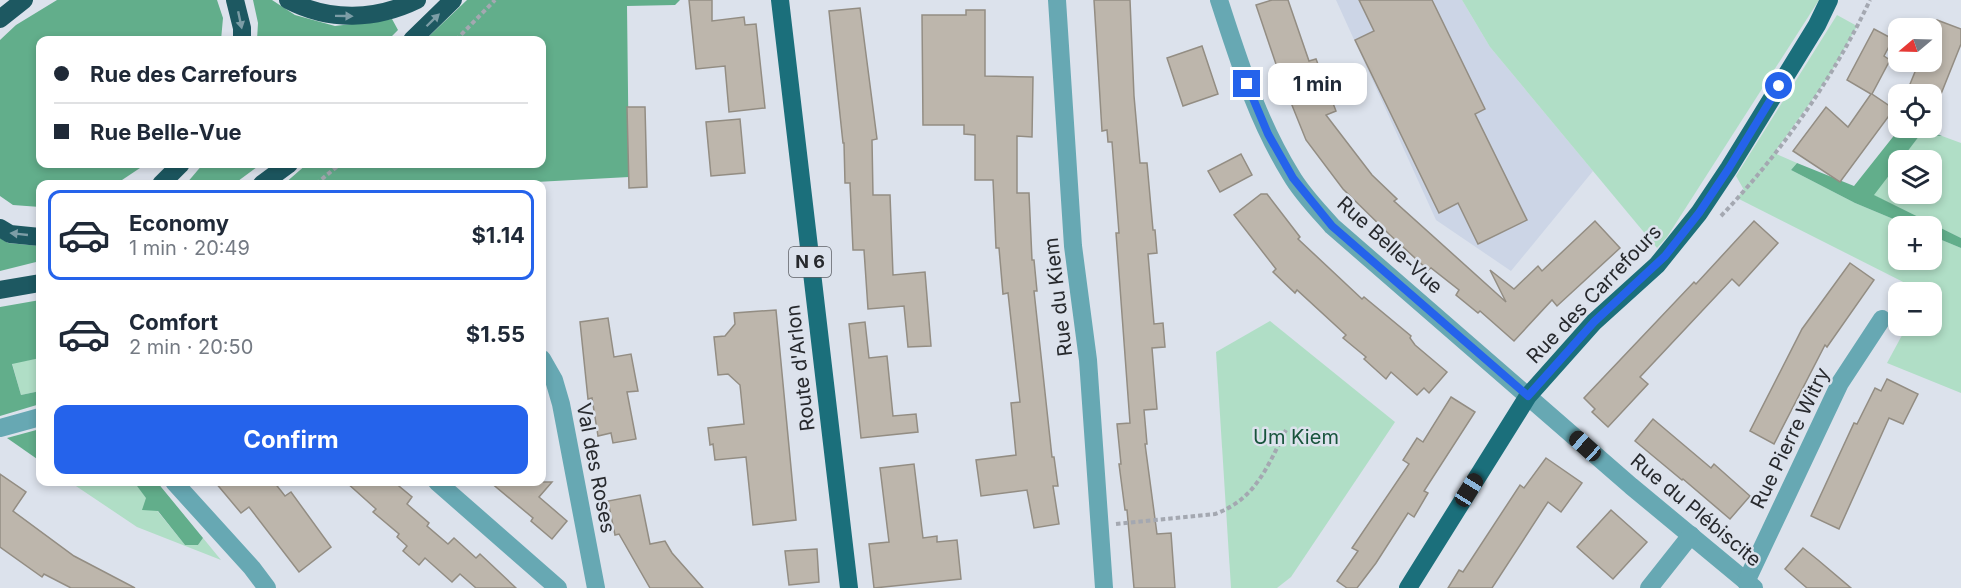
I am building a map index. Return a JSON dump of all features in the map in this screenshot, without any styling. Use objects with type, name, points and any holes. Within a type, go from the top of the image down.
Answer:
[{"type":"highway","points":[[0,19],[24,0]]},
{"type":"highway","points":[[236,0],[242,36]]},
{"type":"highway","points":[[288,0],[303,8],[334,16],[367,16],[399,9],[417,0]]},
{"type":"highway","points":[[416,36],[453,0]]},
{"type":"highway","points":[[164,180],[177,168]]},
{"type":"highway","points":[[267,180],[284,168]]},
{"type":"highway","points":[[0,228],[10,234],[36,237]]},
{"type":"highway","points":[[0,290],[36,284]]},
{"type":"main road","name":"Route d'Arlon","points":[[780,0],[849,588]]},
{"type":"main road","name":"Rue des Carrefours","points":[[1408,588],[1528,396],[1594,322],[1657,265],[1699,213],[1729,168],[1829,0]]},
{"type":"street","name":"Rue du Kiem","points":[[1058,0],[1073,246],[1088,360],[1104,588]]},
{"type":"street","name":"Rue Belle-Vue","points":[[1218,0],[1254,104],[1293,178],[1332,226],[1528,396]]},
{"type":"street","name":"Rue Pierre Witry","points":[[1750,585],[1840,384],[1882,319]]},
{"type":"street","name":"Val des Roses","points":[[546,366],[554,380],[561,404],[597,588]]},
{"type":"street","name":"Rue du Plébiscite","points":[[1528,396],[1630,486],[1750,585]]},
{"type":"street","points":[[0,428],[36,418]]},
{"type":"street","points":[[178,486],[252,568],[267,588]]},
{"type":"street","points":[[442,486],[558,588]]},
{"type":"street","points":[[1649,588],[1691,535]]},
{"type":"path","points":[[460,36],[495,0]]},
{"type":"path","points":[[1699,213],[1713,224],[1774,153],[1829,76],[1870,0]]},
{"type":"path","points":[[321,180],[335,168]]},
{"type":"path","points":[[1100,525],[1215,514],[1229,509],[1248,495],[1263,475],[1286,430]]},
{"type":"shaded area","points":[[1336,0],[1462,0],[1490,47],[1593,171],[1511,271],[1436,220]]},
{"type":"green space","points":[[57,0],[217,0],[223,18],[221,36],[36,36],[36,168],[140,168],[122,180],[36,180],[36,207],[13,205],[0,196],[0,40],[16,25]]},
{"type":"green space","points":[[253,0],[272,0],[295,15],[335,26],[392,19],[398,30],[392,36],[257,36],[258,23]]},
{"type":"green space","points":[[467,0],[680,0],[675,5],[627,6],[629,177],[546,182],[289,180],[302,168],[546,168],[546,36],[429,36]]},
{"type":"green space","points":[[1462,0],[1819,0],[1667,237],[1657,248],[1490,47]]},
{"type":"green space","points":[[1837,15],[1857,26],[1829,76],[1774,153],[1797,163],[1791,170],[1855,203],[1888,217],[1888,270],[1942,270],[1942,240],[1961,248],[1961,393],[1887,363],[1902,336],[1942,336],[1942,282],[1903,282],[1737,198],[1744,190],[1736,176]]},
{"type":"green space","points":[[1942,136],[1961,143],[1961,238],[1942,229],[1942,216],[1916,216],[1891,204],[1942,204],[1942,150],[1908,150],[1918,138],[1942,138]]},
{"type":"green space","points":[[1892,138],[1918,138],[1908,150],[1888,150],[1888,177],[1874,195],[1888,204],[1916,216],[1888,217],[1855,203],[1791,170],[1797,163],[1854,186]]},
{"type":"green space","points":[[200,168],[256,168],[239,180],[189,180]]},
{"type":"green space","points":[[1888,175],[1888,202],[1873,195]]},
{"type":"green space","points":[[1942,229],[1961,238],[1961,248],[1942,240]]},
{"type":"green space","points":[[0,238],[8,243],[36,246],[36,262],[0,271]]},
{"type":"green space","points":[[36,301],[36,359],[12,364],[21,395],[36,392],[36,405],[0,416],[0,307]]},
{"type":"green space","name":"Um Kiem","points":[[1270,321],[1395,422],[1291,577],[1277,588],[1231,588],[1216,352]]},
{"type":"green space","points":[[36,359],[36,392],[21,395],[12,363]]},
{"type":"green space","points":[[36,430],[36,458],[7,438]]},
{"type":"green space","points":[[76,486],[137,486],[185,545],[198,545],[203,538],[221,560],[137,527]]},
{"type":"green space","points":[[137,486],[160,486],[203,538],[198,545],[185,545],[158,511],[142,510],[146,498]]},
{"type":"building","points":[[689,0],[712,0],[712,21],[744,17],[745,25],[756,24],[765,108],[729,112],[725,66],[696,69]]},
{"type":"building","points":[[1094,0],[1130,0],[1134,96],[1140,163],[1147,163],[1157,253],[1148,254],[1154,324],[1163,323],[1165,347],[1152,348],[1157,409],[1144,410],[1147,444],[1145,444],[1157,534],[1171,533],[1175,588],[1134,588],[1127,510],[1125,510],[1119,464],[1121,464],[1117,424],[1130,423],[1116,233],[1119,233],[1112,142],[1108,142],[1107,130],[1102,131]]},
{"type":"building","points":[[1272,0],[1288,0],[1309,61],[1316,59],[1336,111],[1326,115],[1372,175],[1397,199],[1394,201],[1506,302],[1490,270],[1514,289],[1538,266],[1542,271],[1595,221],[1620,248],[1557,306],[1552,300],[1514,341],[1480,311],[1478,313],[1456,295],[1459,290],[1431,268],[1428,270],[1389,234],[1343,189],[1306,140],[1279,73],[1256,5]]},
{"type":"building","points":[[1359,0],[1432,0],[1485,109],[1475,114],[1527,220],[1478,244],[1458,203],[1439,213],[1355,40],[1374,31]]},
{"type":"building","points":[[860,8],[877,139],[872,140],[873,195],[890,195],[893,275],[925,272],[931,346],[908,347],[904,306],[868,309],[864,250],[853,250],[850,183],[845,183],[844,143],[829,11]]},
{"type":"building","points":[[966,10],[985,10],[985,76],[1033,77],[1032,137],[1017,136],[1017,193],[1029,193],[1032,260],[1034,260],[1037,291],[1034,291],[1052,457],[1054,457],[1058,486],[1053,486],[1059,524],[1034,528],[1027,490],[981,496],[976,460],[1016,455],[1011,403],[1020,402],[1008,293],[1003,294],[999,248],[996,248],[993,180],[975,180],[975,135],[964,134],[964,125],[923,125],[922,15],[966,15]]},
{"type":"building","points":[[1942,22],[1961,29],[1961,44],[1942,92],[1942,84],[1910,84],[1915,72],[1942,72]]},
{"type":"building","points":[[1874,29],[1888,36],[1888,48],[1884,56],[1888,59],[1888,64],[1872,94],[1888,105],[1888,117],[1840,182],[1793,151],[1826,107],[1848,127],[1871,94],[1847,80]]},
{"type":"building","points":[[1202,46],[1218,94],[1183,106],[1167,58]]},
{"type":"building","points":[[627,107],[645,107],[647,187],[629,188]]},
{"type":"building","points":[[740,119],[745,173],[711,176],[706,122]]},
{"type":"building","points":[[1241,154],[1252,175],[1220,192],[1208,171]]},
{"type":"building","points":[[1261,194],[1267,194],[1300,237],[1298,239],[1362,299],[1364,297],[1411,336],[1415,345],[1447,372],[1429,393],[1424,388],[1417,395],[1391,372],[1386,379],[1364,359],[1366,357],[1343,338],[1346,335],[1297,290],[1295,293],[1273,272],[1276,269],[1234,215]]},
{"type":"building","points":[[1754,221],[1778,243],[1739,286],[1732,279],[1640,377],[1648,384],[1608,427],[1592,412],[1595,409],[1584,398],[1694,282],[1696,284]]},
{"type":"building","points":[[1850,263],[1874,280],[1827,347],[1825,345],[1774,444],[1750,431],[1802,329]]},
{"type":"building","points":[[776,310],[796,520],[753,525],[746,457],[715,460],[713,444],[710,445],[708,428],[744,424],[740,385],[728,374],[718,375],[714,337],[725,336],[735,324],[734,313]]},
{"type":"building","points":[[608,318],[614,357],[631,354],[638,391],[627,392],[636,439],[613,443],[611,433],[598,436],[592,398],[588,399],[580,322]]},
{"type":"building","points":[[865,322],[869,358],[887,356],[893,416],[916,414],[918,432],[861,438],[849,324]]},
{"type":"building","points":[[1887,379],[1918,394],[1903,424],[1889,418],[1839,529],[1811,516],[1854,423],[1857,424],[1875,388],[1881,391]]},
{"type":"building","points":[[1451,397],[1475,412],[1424,491],[1428,493],[1414,517],[1408,513],[1357,588],[1347,588],[1337,581],[1358,551],[1352,548],[1409,464],[1403,460],[1417,438],[1423,442]]},
{"type":"building","points":[[1653,419],[1711,468],[1714,464],[1750,496],[1730,519],[1635,441]]},
{"type":"building","points":[[1546,458],[1582,483],[1561,512],[1548,502],[1492,588],[1448,588],[1459,570],[1463,572],[1520,485],[1524,488]]},
{"type":"building","points":[[914,464],[923,538],[937,536],[937,542],[957,540],[961,579],[874,588],[869,544],[889,542],[880,468]]},
{"type":"building","points":[[0,474],[26,492],[13,511],[74,556],[135,588],[71,588],[44,574],[42,577],[0,547]]},
{"type":"building","points":[[546,482],[552,482],[539,497],[567,521],[552,539],[531,521],[533,518],[495,486],[546,486]]},
{"type":"building","points":[[218,486],[277,486],[285,496],[291,492],[331,547],[299,572],[249,507],[241,513]]},
{"type":"building","points":[[350,486],[399,486],[412,497],[407,504],[429,523],[427,526],[448,544],[454,538],[476,558],[480,554],[516,588],[476,588],[460,574],[452,582],[425,558],[419,565],[403,551],[407,546],[397,537],[399,534],[373,512],[376,509]]},
{"type":"building","points":[[640,495],[650,544],[665,541],[672,553],[703,588],[650,588],[619,534],[615,535],[608,501]]},
{"type":"building","points":[[1611,510],[1647,542],[1613,579],[1577,547]]},
{"type":"building","points":[[1803,548],[1851,588],[1807,588],[1785,569]]},
{"type":"building","points":[[817,549],[819,582],[789,585],[785,551]]},
{"type":"route","points":[[1247,84],[1268,134],[1293,178],[1332,226],[1528,396],[1594,322],[1665,256],[1699,213],[1779,86]]}]
